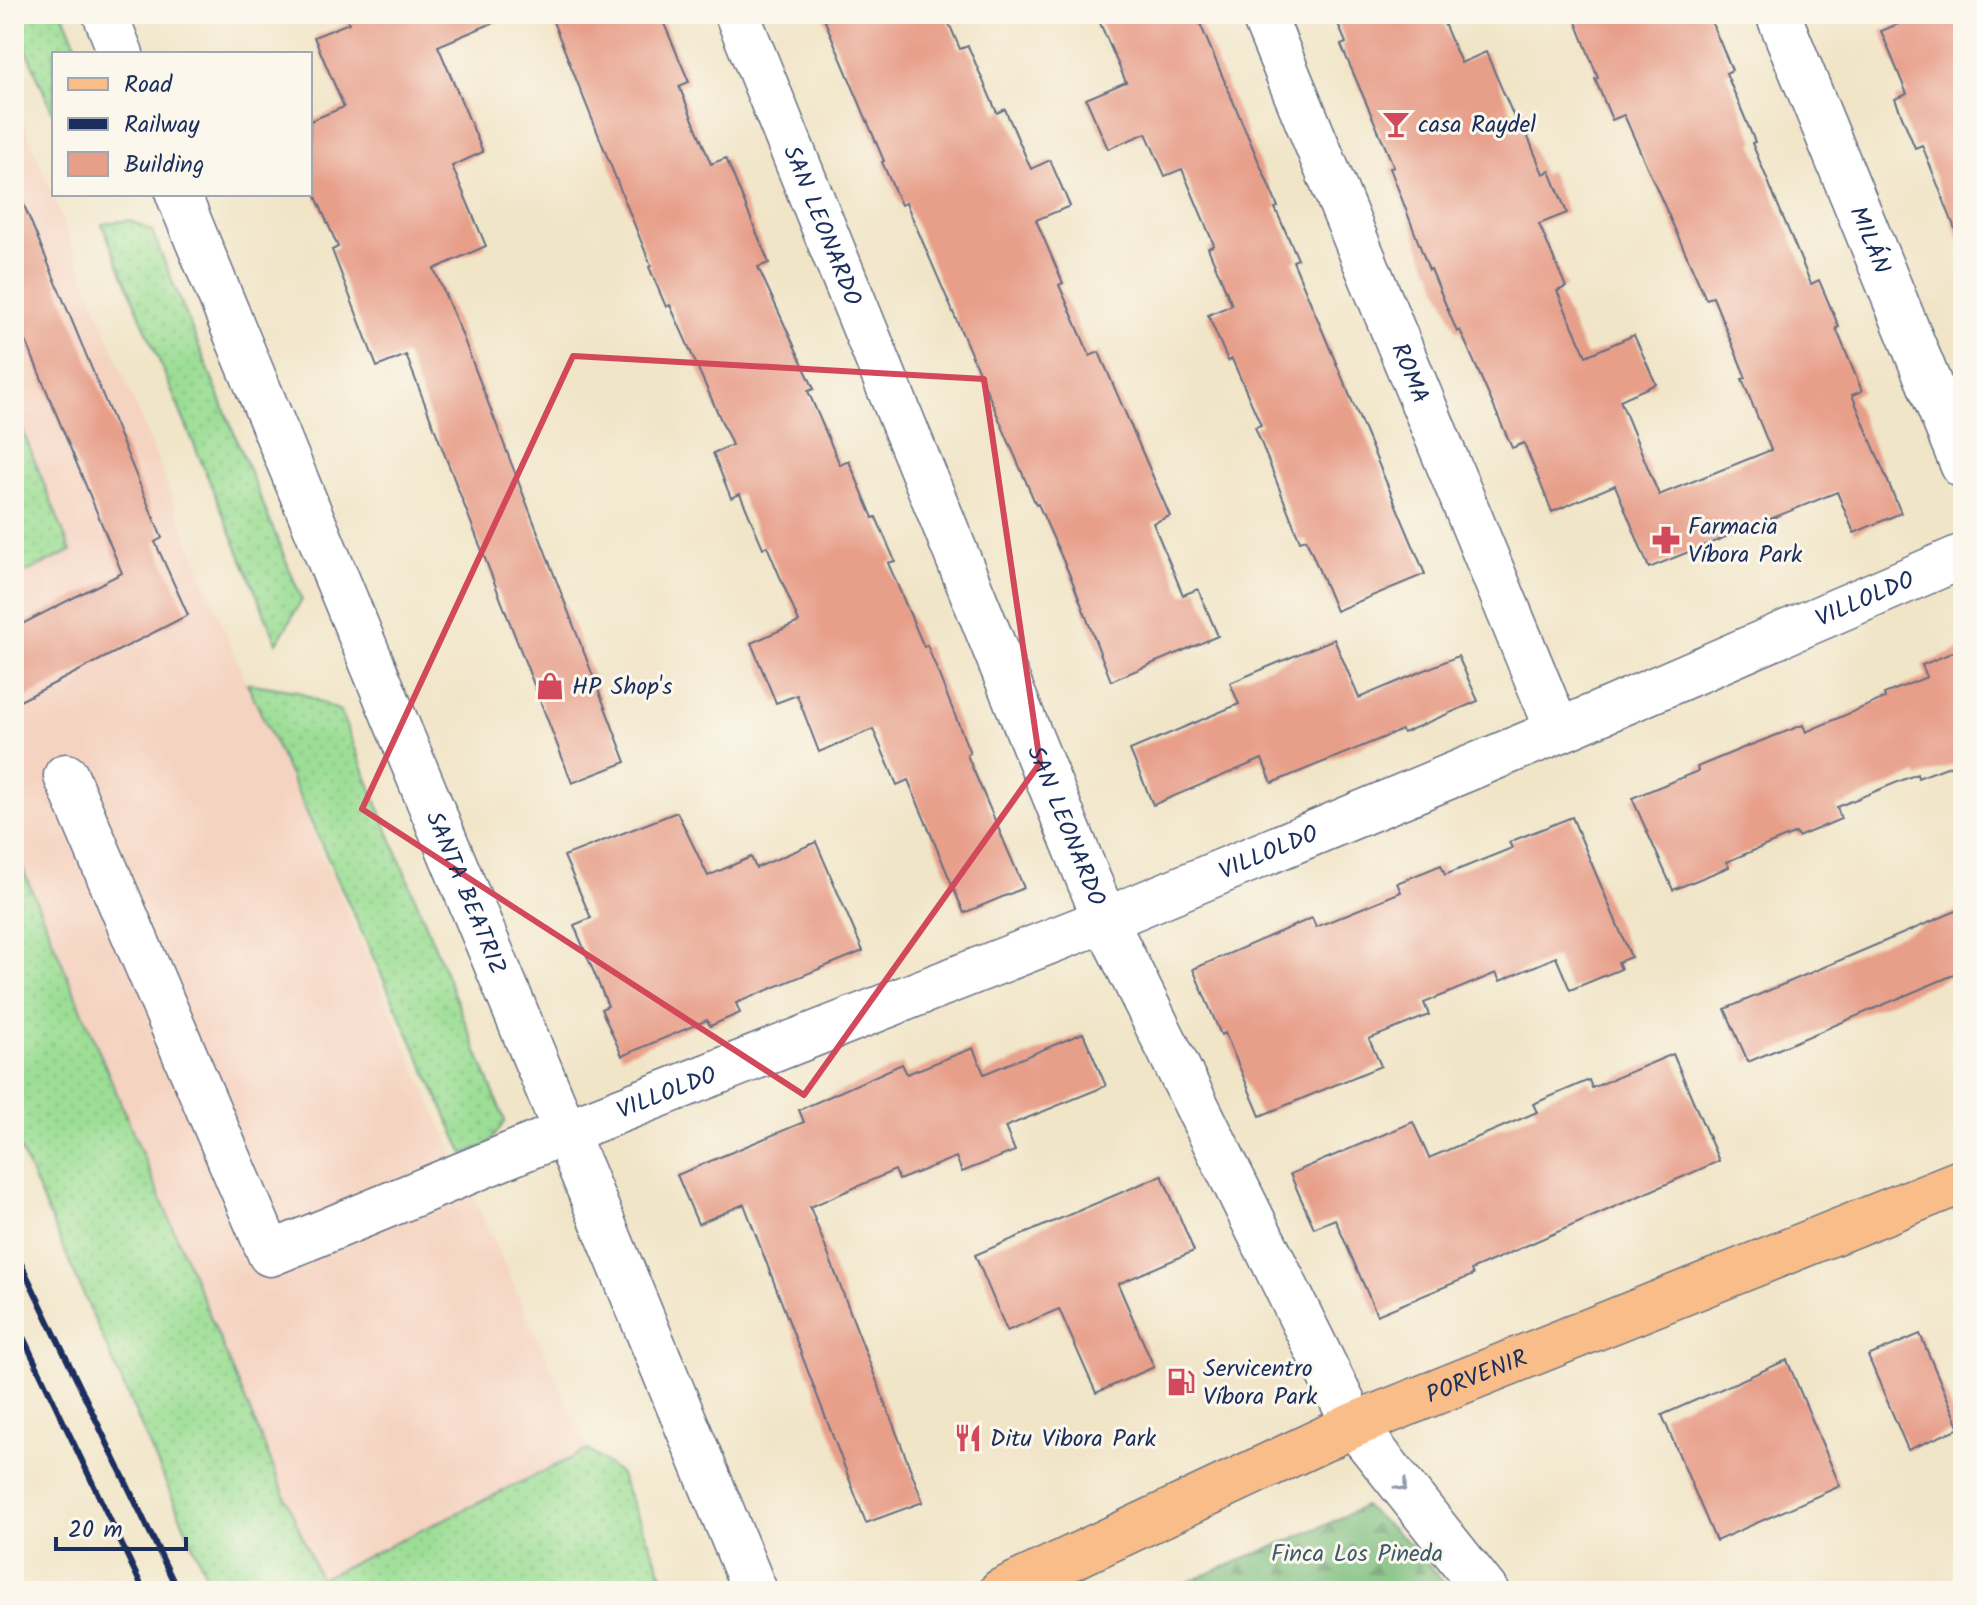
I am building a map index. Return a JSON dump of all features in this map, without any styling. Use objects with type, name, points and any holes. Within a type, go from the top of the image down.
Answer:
[{"type":"main road","name":"PORVENIR","points":[[1001,1591],[1354,1425],[1963,1181]]},
{"type":"street","points":[[105,14],[120,52]]},
{"type":"street","name":"SAN LEONARDO","points":[[737,14],[1105,920],[1354,1425],[1486,1591]]},
{"type":"street","name":"ROMA","points":[[1263,14],[1558,731]]},
{"type":"street","name":"MILÁN","points":[[1778,14],[1963,466]]},
{"type":"street","name":"SANTA BEATRIZ","points":[[179,196],[755,1591]]},
{"type":"street","name":"VILLOLDO","points":[[66,776],[270,1254],[565,1132],[1105,920],[1558,731],[1963,556]]},
{"type":"highlighted area","points":[[573,356],[984,379],[1040,763],[804,1095],[362,809]]},
{"type":"shaded area","points":[[14,98],[237,661],[588,1450],[320,1580],[14,848]]},
{"type":"green space","points":[[14,14],[63,14],[79,52],[52,52],[52,111]]},
{"type":"green space","points":[[129,220],[152,231],[302,600],[277,643],[102,224]]},
{"type":"green space","points":[[14,409],[71,551],[14,578]]},
{"type":"green space","points":[[247,683],[296,691],[340,711],[505,1121],[488,1145],[464,1154]]},
{"type":"green space","points":[[14,848],[320,1579],[588,1450],[619,1473],[670,1591],[213,1591],[14,1135]]},
{"type":"green space","name":"Finca Los Pineda","points":[[1364,1506],[1419,1551],[1450,1591],[1166,1591],[1328,1524]]},
{"type":"building","points":[[345,14],[514,14],[438,46],[483,152],[452,166],[486,246],[434,269],[626,762],[572,783],[406,355],[377,367],[332,250],[338,247],[312,188],[312,120],[344,107],[314,37],[349,23]]},
{"type":"building","points":[[550,14],[660,14],[689,82],[679,86],[711,164],[726,158],[769,263],[758,267],[814,389],[808,391],[840,465],[849,461],[873,518],[876,517],[895,561],[888,563],[924,647],[927,645],[970,753],[967,755],[1024,888],[964,913],[908,780],[897,785],[873,729],[819,752],[797,695],[776,703],[751,643],[799,622],[767,546],[763,548],[740,494],[731,498],[713,453],[732,445],[670,305],[666,307],[649,267]]},
{"type":"building","points":[[822,14],[945,14],[960,49],[968,46],[997,113],[1005,109],[1031,169],[1050,160],[1070,206],[1036,220],[1063,283],[1059,285],[1090,356],[1099,352],[1170,516],[1153,523],[1183,595],[1198,589],[1218,636],[1111,681],[1071,578],[1036,505],[906,203],[901,205],[882,162]]},
{"type":"building","points":[[1096,14],[1196,14],[1278,207],[1275,208],[1298,259],[1293,261],[1425,574],[1336,611],[1306,539],[1300,541],[1255,427],[1261,425],[1232,359],[1228,361],[1208,315],[1232,305],[1208,248],[1214,245],[1182,169],[1165,176],[1146,133],[1108,149],[1086,99],[1126,82]]},
{"type":"building","points":[[1334,14],[1440,14],[1461,63],[1486,52],[1514,117],[1519,115],[1543,174],[1550,171],[1567,213],[1539,224],[1566,287],[1557,291],[1586,356],[1634,335],[1656,384],[1620,400],[1659,495],[1771,450],[1713,297],[1706,299],[1624,115],[1612,120],[1573,14],[1708,14],[1732,70],[1726,73],[1755,142],[1752,143],[1811,284],[1819,280],[1839,327],[1836,328],[1862,391],[1852,395],[1901,513],[1854,533],[1837,492],[1649,568],[1615,485],[1552,512],[1524,443],[1512,448],[1460,330],[1457,332],[1429,270],[1390,168],[1394,167],[1341,45],[1346,43]]},
{"type":"building","points":[[1922,14],[1963,14],[1961,244],[1922,145],[1915,148],[1895,99],[1907,94],[1881,31]]},
{"type":"building","points":[[14,181],[162,538],[155,542],[188,615],[14,704],[14,628],[122,573],[14,312]]},
{"type":"building","points":[[1334,639],[1359,698],[1458,656],[1478,701],[1272,783],[1262,759],[1153,805],[1130,750],[1239,704],[1230,683]]},
{"type":"building","points":[[1963,648],[1963,761],[1918,778],[1917,774],[1837,807],[1841,819],[1798,837],[1796,833],[1726,862],[1729,867],[1673,890],[1632,798],[1698,771],[1697,767],[1743,748],[1803,725],[1806,732],[1885,698],[1884,694],[1927,677],[1922,665]]},
{"type":"building","points":[[677,812],[708,876],[751,857],[756,868],[816,842],[863,951],[736,1003],[740,1013],[710,1026],[707,1020],[622,1056],[601,1009],[608,1006],[574,925],[591,918],[564,856]]},
{"type":"building","points":[[1572,817],[1631,957],[1618,962],[1621,969],[1570,990],[1556,957],[1500,981],[1496,973],[1424,1003],[1429,1015],[1369,1039],[1381,1066],[1260,1116],[1225,1033],[1221,1035],[1193,969],[1312,918],[1316,927],[1401,892],[1397,883],[1441,865],[1445,875],[1512,848],[1509,842]]},
{"type":"building","points":[[1963,908],[1963,971],[1748,1062],[1725,1009]]},
{"type":"building","points":[[1083,1033],[1106,1086],[1005,1127],[1015,1151],[962,1172],[956,1157],[899,1180],[895,1170],[810,1207],[923,1502],[866,1523],[744,1204],[698,1224],[677,1175],[804,1122],[799,1110],[902,1064],[907,1074],[973,1048],[984,1074]]},
{"type":"building","points":[[1673,1054],[1719,1161],[1471,1270],[1473,1275],[1377,1315],[1335,1219],[1314,1228],[1290,1174],[1413,1122],[1429,1158],[1537,1112],[1533,1104],[1589,1080],[1592,1088]]},
{"type":"building","points":[[1162,1175],[1194,1251],[1118,1284],[1154,1367],[1096,1393],[1059,1309],[1007,1331],[975,1255]]},
{"type":"building","points":[[1920,1334],[1960,1428],[1908,1450],[1868,1356]]},
{"type":"building","points":[[1787,1360],[1840,1486],[1716,1541],[1662,1415]]},
{"type":"railway","points":[[14,1249],[178,1591]]},
{"type":"railway","points":[[14,1318],[144,1591]]},
{"type":"place","name":"casa Raydel","points":[[1396,124]]},
{"type":"place","name":"Farmacia Víbora Park","points":[[1666,540]]},
{"type":"place","name":"HP Shop's","points":[[550,686]]},
{"type":"place","name":"Servicentro Víbora Park","points":[[1181,1382]]},
{"type":"place","name":"Ditu Vibora Park","points":[[968,1438]]}]
